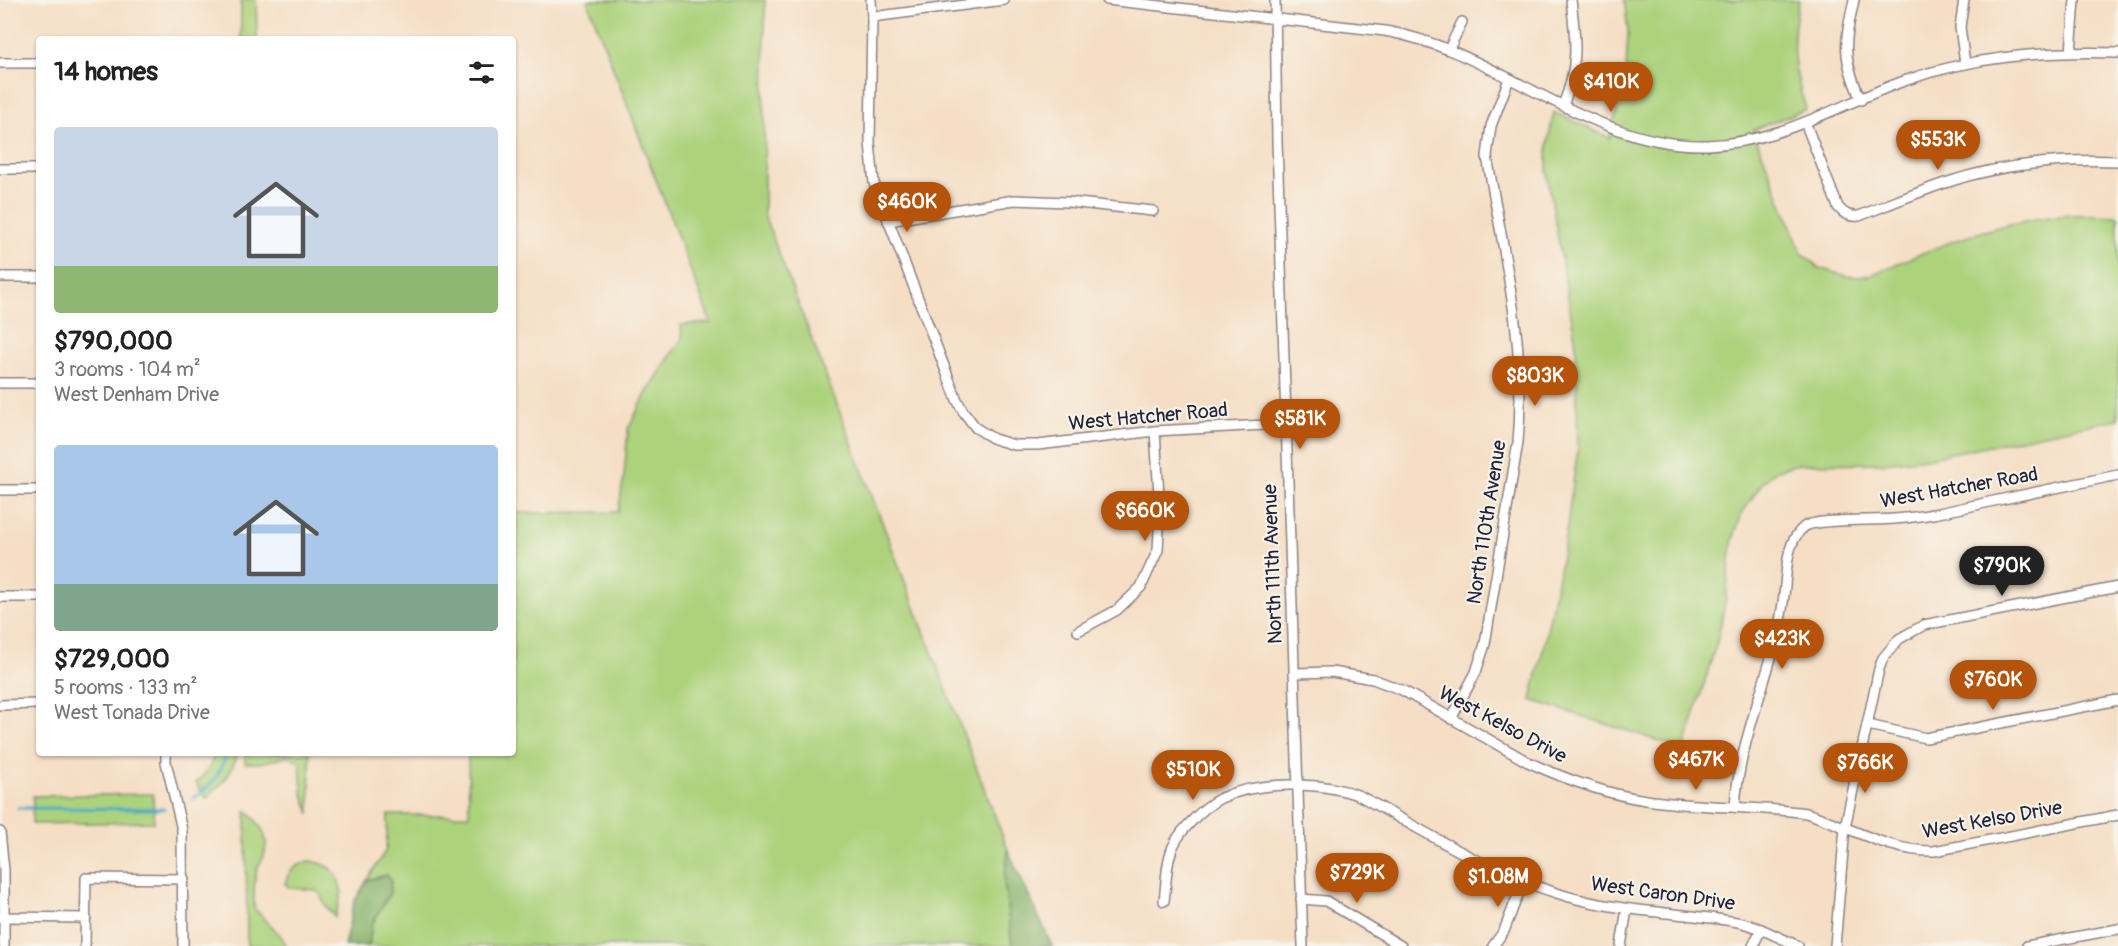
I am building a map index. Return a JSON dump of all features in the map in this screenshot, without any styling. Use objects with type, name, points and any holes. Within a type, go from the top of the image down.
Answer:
[{"type":"street","points":[[871,0],[871,155],[874,183],[888,221],[1014,200],[1068,202],[1153,211]]},
{"type":"street","points":[[872,17],[1004,0]]},
{"type":"street","points":[[1107,0],[1391,32],[1415,37],[1449,49],[1620,131],[1652,141],[1677,144],[1706,145],[1750,141],[1805,122],[1904,81],[1965,64],[2016,55],[2071,52],[2118,53]]},
{"type":"street","name":"North 111th Avenue","points":[[1275,0],[1285,424],[1303,946]]},
{"type":"street","points":[[1563,105],[1573,79],[1576,53],[1571,0]]},
{"type":"street","points":[[1854,0],[1846,31],[1845,54],[1861,100]]},
{"type":"street","points":[[1964,0],[1960,27],[1965,64]]},
{"type":"street","points":[[2071,52],[2075,0]]},
{"type":"street","points":[[1449,49],[1462,22]]},
{"type":"street","points":[[0,63],[36,63]]},
{"type":"street","name":"North 110th Avenue","points":[[1451,719],[1476,672],[1485,644],[1519,432],[1520,356],[1487,156],[1491,126],[1509,78]]},
{"type":"street","points":[[1805,122],[1838,207],[1852,217],[1945,183],[1995,170],[2070,161],[2118,161]]},
{"type":"street","points":[[0,169],[36,169]]},
{"type":"street","name":"West Hatcher Road","points":[[888,221],[942,364],[963,411],[976,428],[994,439],[1014,446],[1038,445],[1155,430],[1285,424]]},
{"type":"street","points":[[0,277],[36,277]]},
{"type":"street","points":[[0,383],[36,383]]},
{"type":"street","points":[[1078,631],[1117,610],[1141,587],[1158,550],[1160,512],[1155,430]]},
{"type":"street","name":"West Hatcher Road","points":[[1735,807],[1740,766],[1768,671],[1784,602],[1790,550],[1796,536],[1806,525],[1897,519],[1937,513],[2118,475]]},
{"type":"street","points":[[0,490],[36,490]]},
{"type":"street","points":[[1835,946],[1845,826],[1883,658],[1899,639],[1924,625],[2118,587]]},
{"type":"street","points":[[0,597],[36,597]]},
{"type":"street","name":"West Kelso Drive","points":[[1294,673],[1332,672],[1373,679],[1402,690],[1528,762],[1601,789],[1644,800],[1806,813],[1845,826],[1900,849],[1919,852],[1934,851],[2118,814]]},
{"type":"street","points":[[1868,725],[1926,738],[2118,700]]},
{"type":"street","points":[[0,705],[36,704]]},
{"type":"street","points":[[166,756],[182,830],[183,946]]},
{"type":"street","name":"West Caron Drive","points":[[1164,901],[1170,854],[1183,830],[1201,812],[1219,799],[1240,791],[1264,786],[1347,790],[1451,848],[1523,882],[1568,897],[1627,909],[1719,919],[1761,928],[1798,946]]},
{"type":"street","points":[[0,832],[4,870],[2,917],[4,946]]},
{"type":"street","points":[[86,946],[86,878],[184,879]]},
{"type":"street","points":[[1493,946],[1504,931],[1523,882]]},
{"type":"street","points":[[1301,899],[1326,902],[1401,946]]},
{"type":"street","points":[[1621,946],[1627,909]]},
{"type":"street","points":[[2,917],[86,918]]},
{"type":"street","points":[[1753,946],[1761,928]]},
{"type":"street","points":[[2027,946],[2118,928]]},
{"type":"green space","points":[[241,0],[256,0],[257,36],[241,36]]},
{"type":"green space","points":[[587,0],[765,0],[764,215],[1008,850],[1004,881],[1012,946],[369,946],[372,924],[390,893],[387,875],[367,880],[386,850],[388,815],[469,815],[468,756],[516,756],[516,513],[618,512],[628,429],[646,394],[682,338],[681,325],[711,323]]},
{"type":"green space","points":[[1624,0],[1799,0],[1794,30],[1794,55],[1806,109],[1753,130],[1801,252],[1819,268],[1846,276],[1871,275],[1944,244],[1994,228],[2072,215],[2118,216],[2118,419],[1927,458],[1883,463],[1798,464],[1777,470],[1763,482],[1742,513],[1732,542],[1726,598],[1718,638],[1684,749],[1531,700],[1564,546],[1578,448],[1576,344],[1548,179],[1548,145],[1554,112],[1610,138],[1626,72],[1628,31]]},
{"type":"green space","points":[[214,756],[236,756],[229,773],[206,799],[196,783],[207,771]]},
{"type":"green space","points":[[245,756],[288,756],[261,763],[245,763]]},
{"type":"green space","points":[[288,756],[310,756],[310,814],[302,791],[300,762]]},
{"type":"green space","points":[[153,794],[154,822],[32,824],[33,796]]},
{"type":"green space","points":[[246,810],[264,834],[266,845],[255,878],[254,908],[280,935],[286,944],[284,946],[247,946]]},
{"type":"green space","points":[[1008,850],[1052,946],[1012,946],[1004,881]]},
{"type":"green space","points":[[309,861],[326,866],[338,878],[342,892],[335,917],[325,905],[320,894],[314,890],[290,888],[285,884],[288,875],[294,869]]},
{"type":"green space","points":[[387,875],[391,880],[390,893],[372,924],[369,946],[344,946],[354,902],[367,880]]},
{"type":"waterway","points":[[192,799],[214,780],[226,756]]},
{"type":"waterway","points":[[18,808],[164,809]]}]
